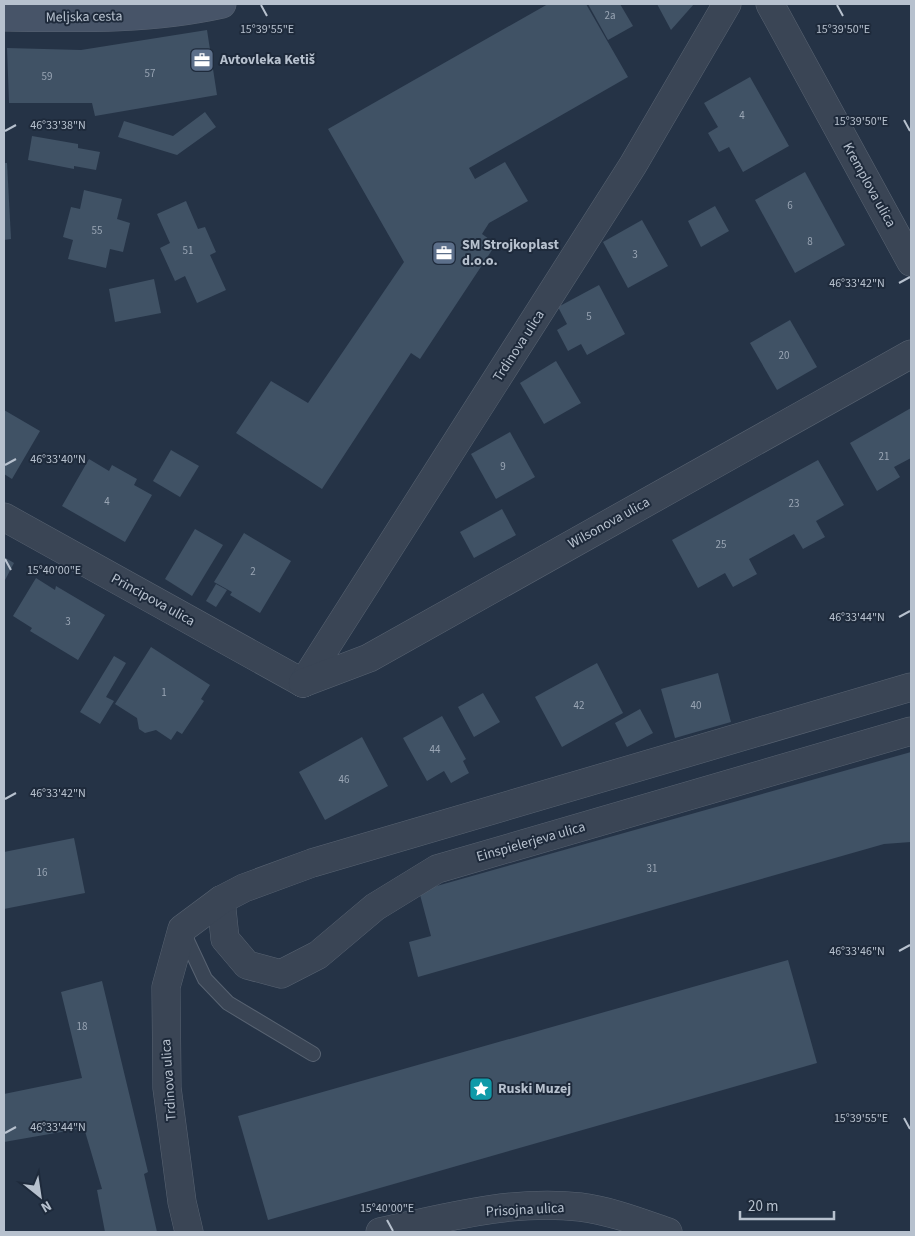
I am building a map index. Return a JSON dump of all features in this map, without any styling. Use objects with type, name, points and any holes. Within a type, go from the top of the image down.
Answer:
[{"type":"street","name":"Meljska cesta","points":[[4,17],[112,18],[193,10],[222,4]]},
{"type":"street","name":"Trdinova ulica","points":[[303,683],[633,166],[727,4]]},
{"type":"street","name":"Kremplova ulica","points":[[770,4],[911,262]]},
{"type":"street","name":"Wilsonova ulica","points":[[303,683],[370,658],[911,354]]},
{"type":"street","name":"Principova ulica","points":[[4,517],[303,683]]},
{"type":"street","points":[[182,929],[221,900],[244,888],[312,863],[911,687]]},
{"type":"street","name":"Einspielerjeva ulica","points":[[221,900],[225,939],[247,965],[281,974],[318,955],[375,907],[437,869],[911,731]]},
{"type":"street","name":"Trdinova ulica","points":[[182,929],[166,987],[167,1088],[182,1202],[189,1232]]},
{"type":"street","name":"Prisojna ulica","points":[[380,1232],[465,1214],[527,1207],[580,1207],[624,1216],[668,1232]]},
{"type":"lane","points":[[182,929],[205,980],[228,1003],[313,1054]]},
{"type":"building","name":"SM Strojkoplast d.o.o.","points":[[548,4],[586,4],[628,77],[469,168],[475,179],[505,162],[528,201],[489,223],[482,234],[496,244],[420,359],[411,353],[322,489],[236,433],[271,381],[308,403],[404,262],[328,129]]},
{"type":"building","points":[[588,4],[620,4],[633,26],[608,40]]},
{"type":"building","points":[[657,4],[694,4],[671,30]]},
{"type":"building","points":[[207,30],[217,95],[95,116],[92,103],[9,103],[7,48],[81,50]]},
{"type":"building","points":[[750,77],[789,146],[743,172],[729,147],[719,152],[708,133],[718,127],[704,103]]},
{"type":"building","points":[[205,112],[216,127],[177,155],[118,137],[124,121],[173,136]]},
{"type":"building","points":[[32,136],[78,144],[78,148],[100,152],[96,170],[74,166],[74,169],[28,160]]},
{"type":"building","points":[[4,163],[7,163],[11,239],[4,240]]},
{"type":"building","points":[[805,172],[845,245],[795,273],[755,200]]},
{"type":"building","points":[[84,190],[122,199],[117,219],[130,223],[123,252],[110,249],[106,268],[68,259],[73,240],[63,237],[71,207],[80,209]]},
{"type":"building","points":[[186,201],[198,229],[205,227],[216,252],[210,255],[226,290],[197,303],[185,276],[175,281],[160,248],[170,243],[157,214]]},
{"type":"building","points":[[715,206],[729,231],[701,247],[688,221]]},
{"type":"building","points":[[642,220],[668,266],[628,288],[603,242]]},
{"type":"building","points":[[154,279],[161,313],[115,322],[109,289]]},
{"type":"building","points":[[599,285],[625,334],[587,355],[581,344],[568,351],[557,330],[567,324],[558,307]]},
{"type":"building","points":[[790,320],[817,367],[777,390],[750,343]]},
{"type":"building","points":[[556,361],[581,403],[544,424],[520,383]]},
{"type":"building","points":[[911,408],[911,458],[894,467],[900,477],[877,491],[850,443]]},
{"type":"building","points":[[4,410],[40,431],[12,479],[4,474]]},
{"type":"building","points":[[510,432],[535,477],[496,499],[471,454]]},
{"type":"building","points":[[171,450],[199,466],[180,497],[153,481]]},
{"type":"building","points":[[89,459],[109,471],[112,465],[137,479],[134,485],[152,495],[125,542],[62,506]]},
{"type":"building","points":[[818,460],[844,505],[816,521],[825,537],[803,549],[794,534],[749,559],[757,574],[733,587],[725,573],[698,588],[672,540]]},
{"type":"building","points":[[502,509],[516,535],[474,558],[460,532]]},
{"type":"building","points":[[195,529],[223,545],[192,596],[165,579]]},
{"type":"building","points":[[244,533],[291,561],[260,613],[230,595],[232,592],[214,582]]},
{"type":"building","points":[[4,557],[14,563],[4,582]]},
{"type":"building","points":[[36,578],[55,590],[56,586],[105,615],[78,660],[30,631],[32,628],[13,616]]},
{"type":"building","points":[[216,584],[227,590],[216,607],[206,601]]},
{"type":"building","points":[[151,647],[210,685],[201,699],[204,701],[182,734],[177,731],[171,740],[156,730],[145,733],[139,729],[137,718],[115,704]]},
{"type":"building","points":[[114,656],[126,663],[106,697],[114,701],[100,724],[80,712]]},
{"type":"building","points":[[597,663],[623,713],[562,747],[535,697]]},
{"type":"building","points":[[718,673],[731,722],[675,738],[661,689]]},
{"type":"building","points":[[483,693],[500,722],[474,737],[458,707]]},
{"type":"building","points":[[640,709],[653,733],[627,747],[615,723]]},
{"type":"building","points":[[442,716],[466,759],[463,761],[469,773],[451,783],[444,771],[427,781],[403,738]]},
{"type":"building","points":[[362,737],[388,786],[325,820],[299,772]]},
{"type":"building","points":[[911,752],[911,842],[884,844],[418,977],[409,942],[431,936],[419,891]]},
{"type":"building","points":[[74,838],[85,893],[4,909],[4,852]]},
{"type":"building","points":[[788,960],[817,1063],[268,1220],[238,1116]]},
{"type":"building","points":[[102,981],[148,1172],[144,1174],[157,1232],[105,1232],[97,1190],[102,1189],[84,1128],[4,1142],[4,1094],[82,1078],[61,992]]},
{"type":"place","name":"Avtovleka Ketiš","points":[[202,60]]},
{"type":"place","name":"SM Strojkoplast d.o.o.","points":[[444,253]]},
{"type":"place","name":"Ruski Muzej","points":[[481,1089]]}]
